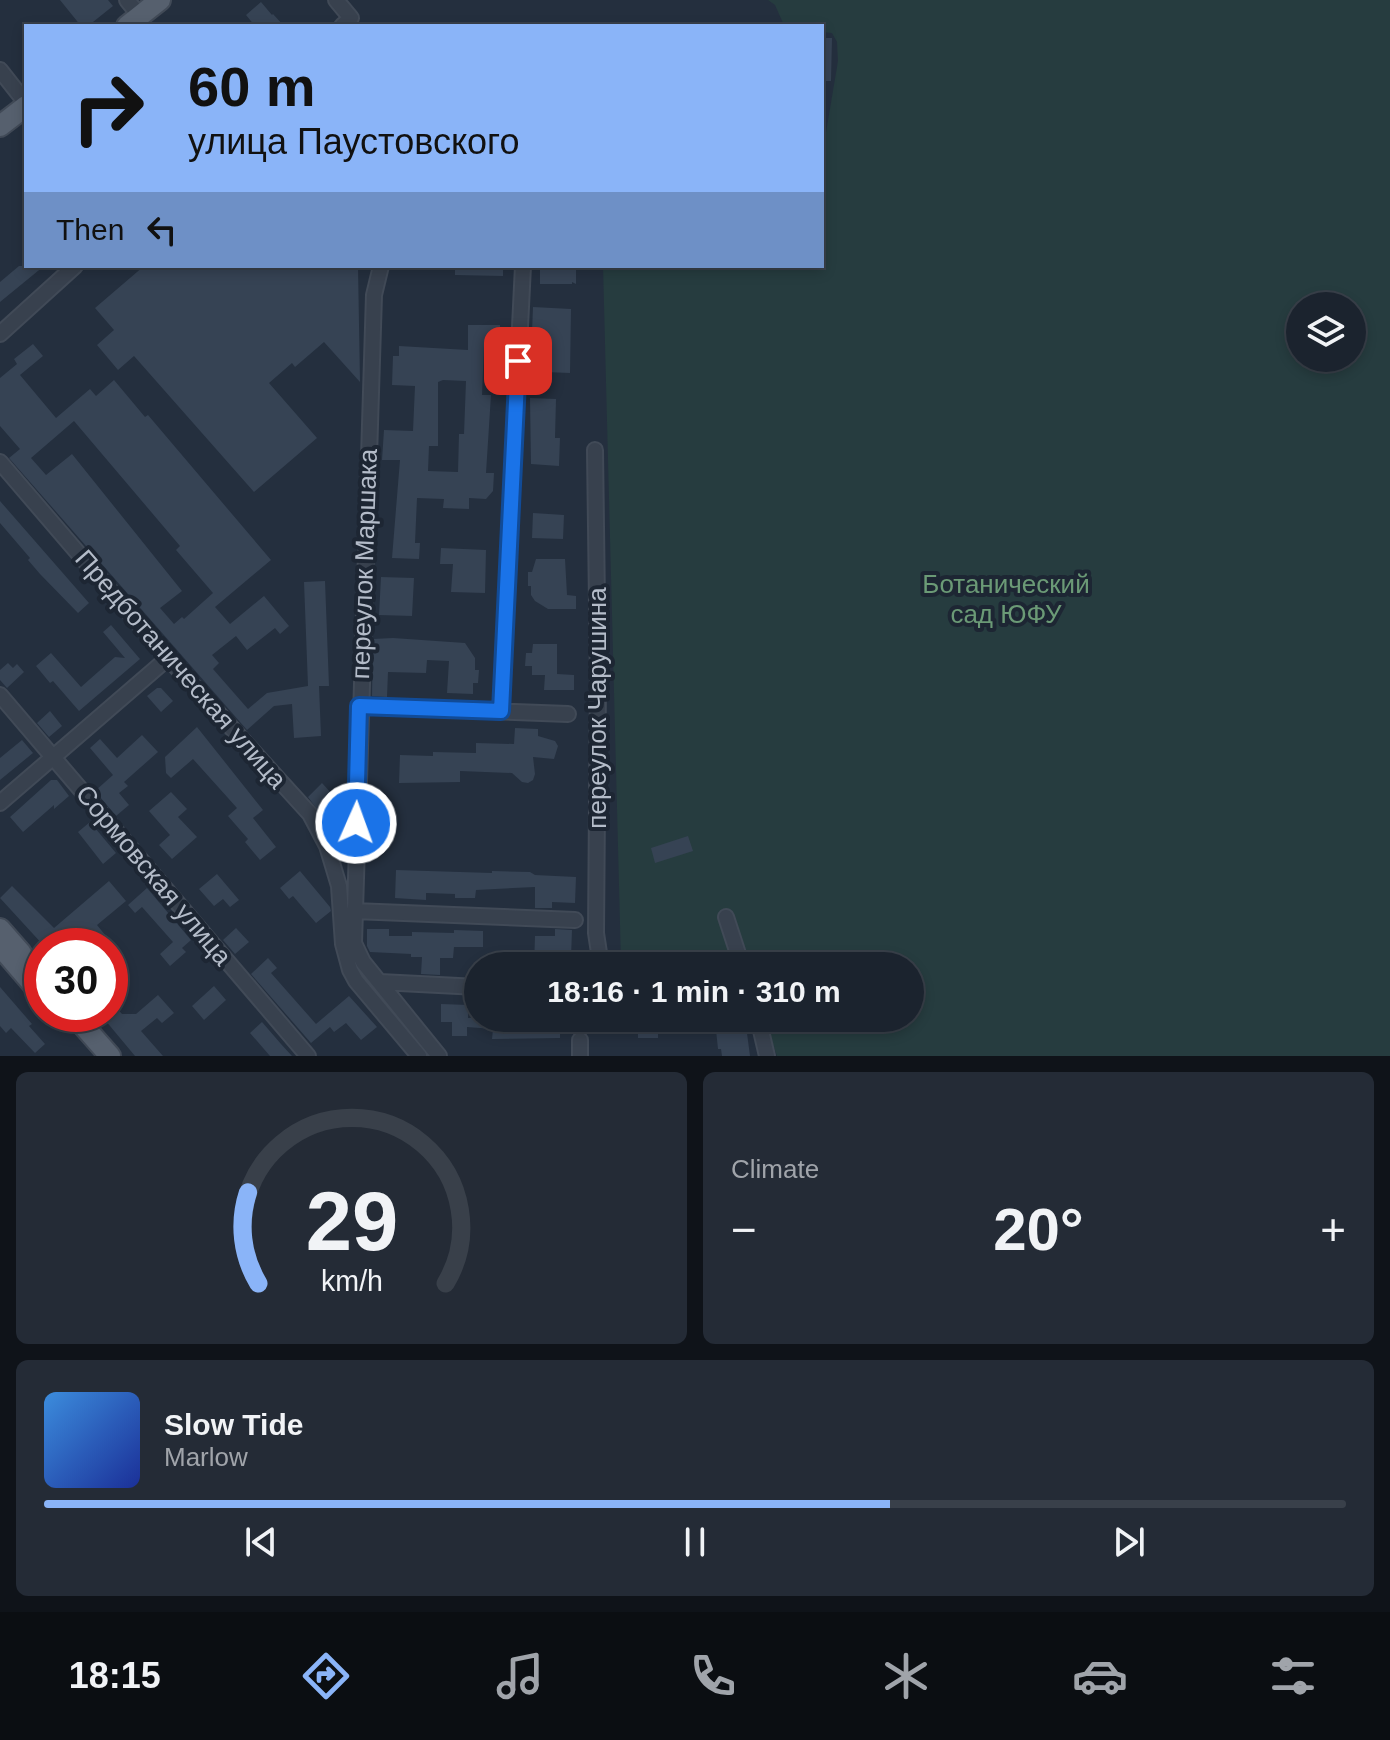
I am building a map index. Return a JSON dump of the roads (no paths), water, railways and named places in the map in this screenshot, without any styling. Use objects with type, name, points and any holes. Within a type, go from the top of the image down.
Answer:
[{"type":"main road","points":[[131,14],[160,0]]},
{"type":"main road","points":[[0,126],[24,106]]},
{"type":"main road","points":[[0,929],[24,956]]},
{"type":"main road","points":[[0,946],[24,974]]},
{"type":"main road","points":[[74,1032],[95,1056]]},
{"type":"main road","points":[[89,1032],[110,1056]]},
{"type":"street","points":[[336,0],[346,22]]},
{"type":"street","points":[[0,70],[24,101]]},
{"type":"street","points":[[0,334],[73,268]]},
{"type":"street","name":"переулок Маршака","points":[[354,911],[374,295],[380,268]]},
{"type":"street","points":[[501,711],[523,268]]},
{"type":"street","name":"переулок Чарушина","points":[[595,450],[598,680],[596,933],[599,952]]},
{"type":"street","name":"Предботаническая улица","points":[[0,462],[168,658],[310,814],[319,828],[339,886],[343,944],[350,970],[419,1056]]},
{"type":"street","points":[[0,803],[168,658]]},
{"type":"street","name":"Сормовская улица","points":[[0,695],[308,1056]]},
{"type":"street","points":[[359,706],[568,714]]},
{"type":"street","points":[[439,1056],[356,951],[354,911],[575,920]]},
{"type":"street","points":[[726,917],[737,952]]},
{"type":"street","points":[[380,982],[464,986]]},
{"type":"street","points":[[761,1032],[767,1056]]},
{"type":"street","points":[[580,1040],[580,1056]]},
{"type":"park label","name":"Ботанический сад ЮФУ","points":[[1006,599]]}]
